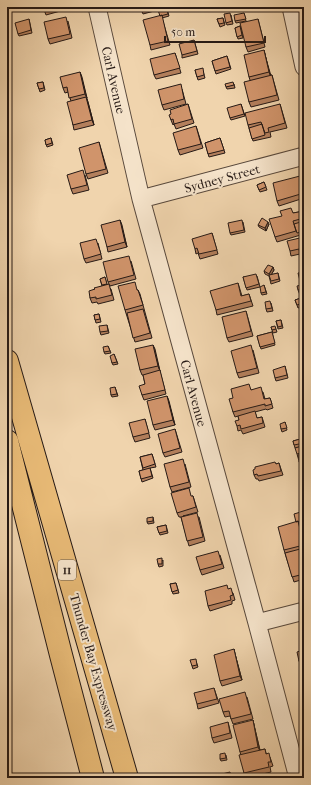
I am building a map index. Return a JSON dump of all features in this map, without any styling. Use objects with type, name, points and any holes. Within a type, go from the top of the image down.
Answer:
[{"type":"highway","name":"Thunder Bay Expressway","points":[[7,361],[127,778]]},
{"type":"highway","name":"11","points":[[7,441],[93,778]]},
{"type":"street","name":"Carl Avenue","points":[[97,7],[140,199],[257,623],[298,778]]},
{"type":"street","points":[[290,7],[304,67]]},
{"type":"street","name":"Sydney Street","points":[[140,199],[304,156]]},
{"type":"street","points":[[257,623],[304,611]]},
{"type":"building","points":[[43,7],[57,7],[44,10]]},
{"type":"building","points":[[140,7],[150,7],[141,10]]},
{"type":"building","points":[[167,9],[168,14],[160,16],[158,10]]},
{"type":"building","points":[[230,13],[232,21],[226,23],[224,14]]},
{"type":"building","points":[[244,13],[246,19],[235,21],[234,15]]},
{"type":"building","points":[[162,15],[168,41],[150,45],[143,20]]},
{"type":"building","points":[[66,17],[70,34],[48,39],[44,22]]},
{"type":"building","points":[[223,18],[224,23],[219,24],[217,19]]},
{"type":"building","points":[[29,19],[31,30],[18,34],[15,23]]},
{"type":"building","points":[[258,19],[264,43],[246,47],[240,23]]},
{"type":"building","points":[[240,26],[242,35],[237,37],[235,28]]},
{"type":"building","points":[[194,40],[197,51],[182,55],[179,44]]},
{"type":"building","points":[[264,50],[269,72],[249,77],[244,55]]},
{"type":"building","points":[[175,53],[180,68],[154,75],[150,59]]},
{"type":"building","points":[[227,56],[230,67],[215,71],[212,61]]},
{"type":"building","points":[[203,68],[204,75],[197,77],[195,70]]},
{"type":"building","points":[[80,72],[85,94],[69,98],[67,87],[63,88],[60,77]]},
{"type":"building","points":[[272,75],[277,95],[249,102],[244,82]]},
{"type":"building","points":[[43,82],[44,88],[39,89],[37,83]]},
{"type":"building","points":[[233,82],[234,85],[226,87],[225,84]]},
{"type":"building","points":[[181,84],[184,99],[162,105],[158,90]]},
{"type":"building","points":[[86,97],[92,120],[73,125],[67,102]]},
{"type":"building","points":[[188,104],[192,119],[174,124],[173,119],[171,120],[169,115],[171,114],[170,110]]},
{"type":"building","points":[[241,104],[244,114],[230,118],[227,108]]},
{"type":"building","points":[[280,104],[285,123],[268,128],[269,132],[265,133],[261,122],[248,125],[245,113]]},
{"type":"building","points":[[262,124],[265,135],[252,139],[249,128]]},
{"type":"building","points":[[196,126],[201,144],[178,150],[173,133]]},
{"type":"building","points":[[51,138],[52,143],[46,145],[45,140]]},
{"type":"building","points":[[220,138],[224,150],[208,154],[205,143]]},
{"type":"building","points":[[99,142],[106,169],[86,174],[79,148]]},
{"type":"building","points":[[83,170],[87,185],[71,189],[67,175]]},
{"type":"building","points":[[300,176],[304,193],[277,201],[273,183]]},
{"type":"building","points":[[264,182],[266,187],[259,190],[257,185]]},
{"type":"building","points":[[291,208],[293,213],[304,211],[304,218],[293,221],[296,231],[275,237],[269,219],[282,216],[280,211]]},
{"type":"building","points":[[262,218],[268,222],[265,228],[258,225]]},
{"type":"building","points":[[120,220],[125,242],[107,247],[101,225]]},
{"type":"building","points":[[242,220],[244,230],[230,233],[228,223]]},
{"type":"building","points":[[304,221],[304,231],[297,233],[294,224]]},
{"type":"building","points":[[212,233],[217,250],[199,254],[197,248],[195,249],[192,239]]},
{"type":"building","points":[[304,237],[304,262],[302,263],[299,249],[290,251],[287,241]]},
{"type":"building","points":[[96,239],[101,254],[84,259],[80,243]]},
{"type":"building","points":[[129,256],[134,275],[108,282],[103,262]]},
{"type":"building","points":[[268,265],[273,267],[269,274],[264,271]]},
{"type":"building","points":[[304,272],[303,294],[302,289],[298,290],[297,286],[301,285],[298,273]]},
{"type":"building","points":[[278,273],[279,279],[271,281],[269,275]]},
{"type":"building","points":[[256,274],[259,284],[246,288],[243,277]]},
{"type":"building","points":[[105,277],[107,284],[102,285],[100,279]]},
{"type":"building","points":[[135,282],[143,305],[125,310],[118,286]]},
{"type":"building","points":[[238,283],[241,296],[249,294],[251,301],[216,310],[210,291]]},
{"type":"building","points":[[109,284],[112,295],[96,299],[96,297],[90,298],[89,291]]},
{"type":"building","points":[[264,285],[266,292],[261,293],[260,287]]},
{"type":"building","points":[[301,298],[303,303],[297,305],[295,300]]},
{"type":"building","points":[[270,301],[272,308],[266,309],[265,302]]},
{"type":"building","points":[[143,309],[150,333],[133,338],[127,313]]},
{"type":"building","points":[[246,311],[251,331],[227,338],[222,317]]},
{"type":"building","points":[[99,314],[100,319],[95,320],[94,315]]},
{"type":"building","points":[[281,320],[282,326],[278,327],[276,321]]},
{"type":"building","points":[[107,325],[108,331],[100,332],[99,326]]},
{"type":"building","points":[[275,326],[276,329],[272,330],[271,327]]},
{"type":"building","points":[[272,332],[275,343],[260,347],[257,336]]},
{"type":"building","points":[[153,345],[158,366],[140,370],[135,349]]},
{"type":"building","points":[[251,345],[257,368],[237,373],[231,351]]},
{"type":"building","points":[[108,346],[110,351],[104,352],[103,347]]},
{"type":"building","points":[[301,351],[304,351],[304,359],[303,359]]},
{"type":"building","points":[[114,354],[117,362],[112,363],[110,356]]},
{"type":"building","points":[[285,366],[287,375],[275,378],[273,370]]},
{"type":"building","points":[[160,370],[165,390],[142,395],[139,386],[145,384],[143,375]]},
{"type":"building","points":[[249,384],[251,390],[261,387],[264,399],[270,398],[272,404],[265,406],[265,404],[233,412],[229,399],[233,398],[231,389]]},
{"type":"building","points":[[115,387],[117,394],[111,395],[110,388]]},
{"type":"building","points":[[167,396],[173,420],[153,425],[147,401]]},
{"type":"building","points":[[255,411],[257,418],[262,417],[263,423],[241,429],[240,425],[237,426],[235,421],[239,420],[238,416]]},
{"type":"building","points":[[145,419],[149,433],[133,437],[129,423]]},
{"type":"building","points":[[285,422],[287,428],[281,429],[280,424]]},
{"type":"building","points":[[175,429],[180,448],[163,453],[158,434]]},
{"type":"building","points":[[304,438],[304,443],[294,445],[293,441]]},
{"type":"building","points":[[302,446],[303,452],[297,454],[295,448]]},
{"type":"building","points":[[152,454],[155,464],[143,468],[140,457]]},
{"type":"building","points":[[301,454],[303,458],[299,460],[298,455]]},
{"type":"building","points":[[183,459],[189,482],[170,487],[164,464]]},
{"type":"building","points":[[304,459],[304,470],[302,471],[299,461]]},
{"type":"building","points":[[275,462],[276,464],[279,463],[281,471],[258,476],[257,474],[254,475],[253,470],[255,467]]},
{"type":"building","points":[[150,468],[152,476],[141,479],[139,471]]},
{"type":"building","points":[[189,488],[196,507],[177,513],[171,493]]},
{"type":"building","points":[[304,511],[304,520],[296,522],[294,514]]},
{"type":"building","points":[[197,513],[203,537],[187,541],[181,517]]},
{"type":"building","points":[[153,517],[153,521],[147,522],[147,518]]},
{"type":"building","points":[[298,521],[304,545],[284,550],[278,527]]},
{"type":"building","points":[[166,525],[167,531],[159,533],[157,527]]},
{"type":"building","points":[[304,548],[304,574],[292,577],[285,553]]},
{"type":"building","points":[[218,551],[222,564],[200,570],[196,557]]},
{"type":"building","points":[[162,558],[162,564],[158,564],[157,559]]},
{"type":"building","points":[[176,583],[178,590],[172,592],[170,584]]},
{"type":"building","points":[[227,585],[228,589],[231,588],[233,595],[230,596],[231,600],[208,606],[205,591]]},
{"type":"building","points":[[304,646],[304,660],[299,661],[297,652],[303,650],[302,647]]},
{"type":"building","points":[[234,649],[240,676],[220,681],[214,655]]},
{"type":"building","points":[[196,659],[197,665],[192,666],[190,660]]},
{"type":"building","points":[[214,688],[217,699],[197,704],[194,693]]},
{"type":"building","points":[[245,692],[251,714],[231,719],[229,711],[223,712],[219,699]]},
{"type":"building","points":[[253,720],[258,747],[240,752],[233,725]]},
{"type":"building","points":[[228,722],[230,733],[212,738],[210,727]]},
{"type":"building","points":[[265,749],[266,754],[269,753],[271,762],[268,762],[269,767],[244,773],[239,755]]},
{"type":"building","points":[[225,753],[226,758],[220,759],[220,754]]},
{"type":"building","points":[[230,772],[231,777],[223,778],[222,774]]},
{"type":"building","points":[[245,775],[246,778],[235,778]]}]
